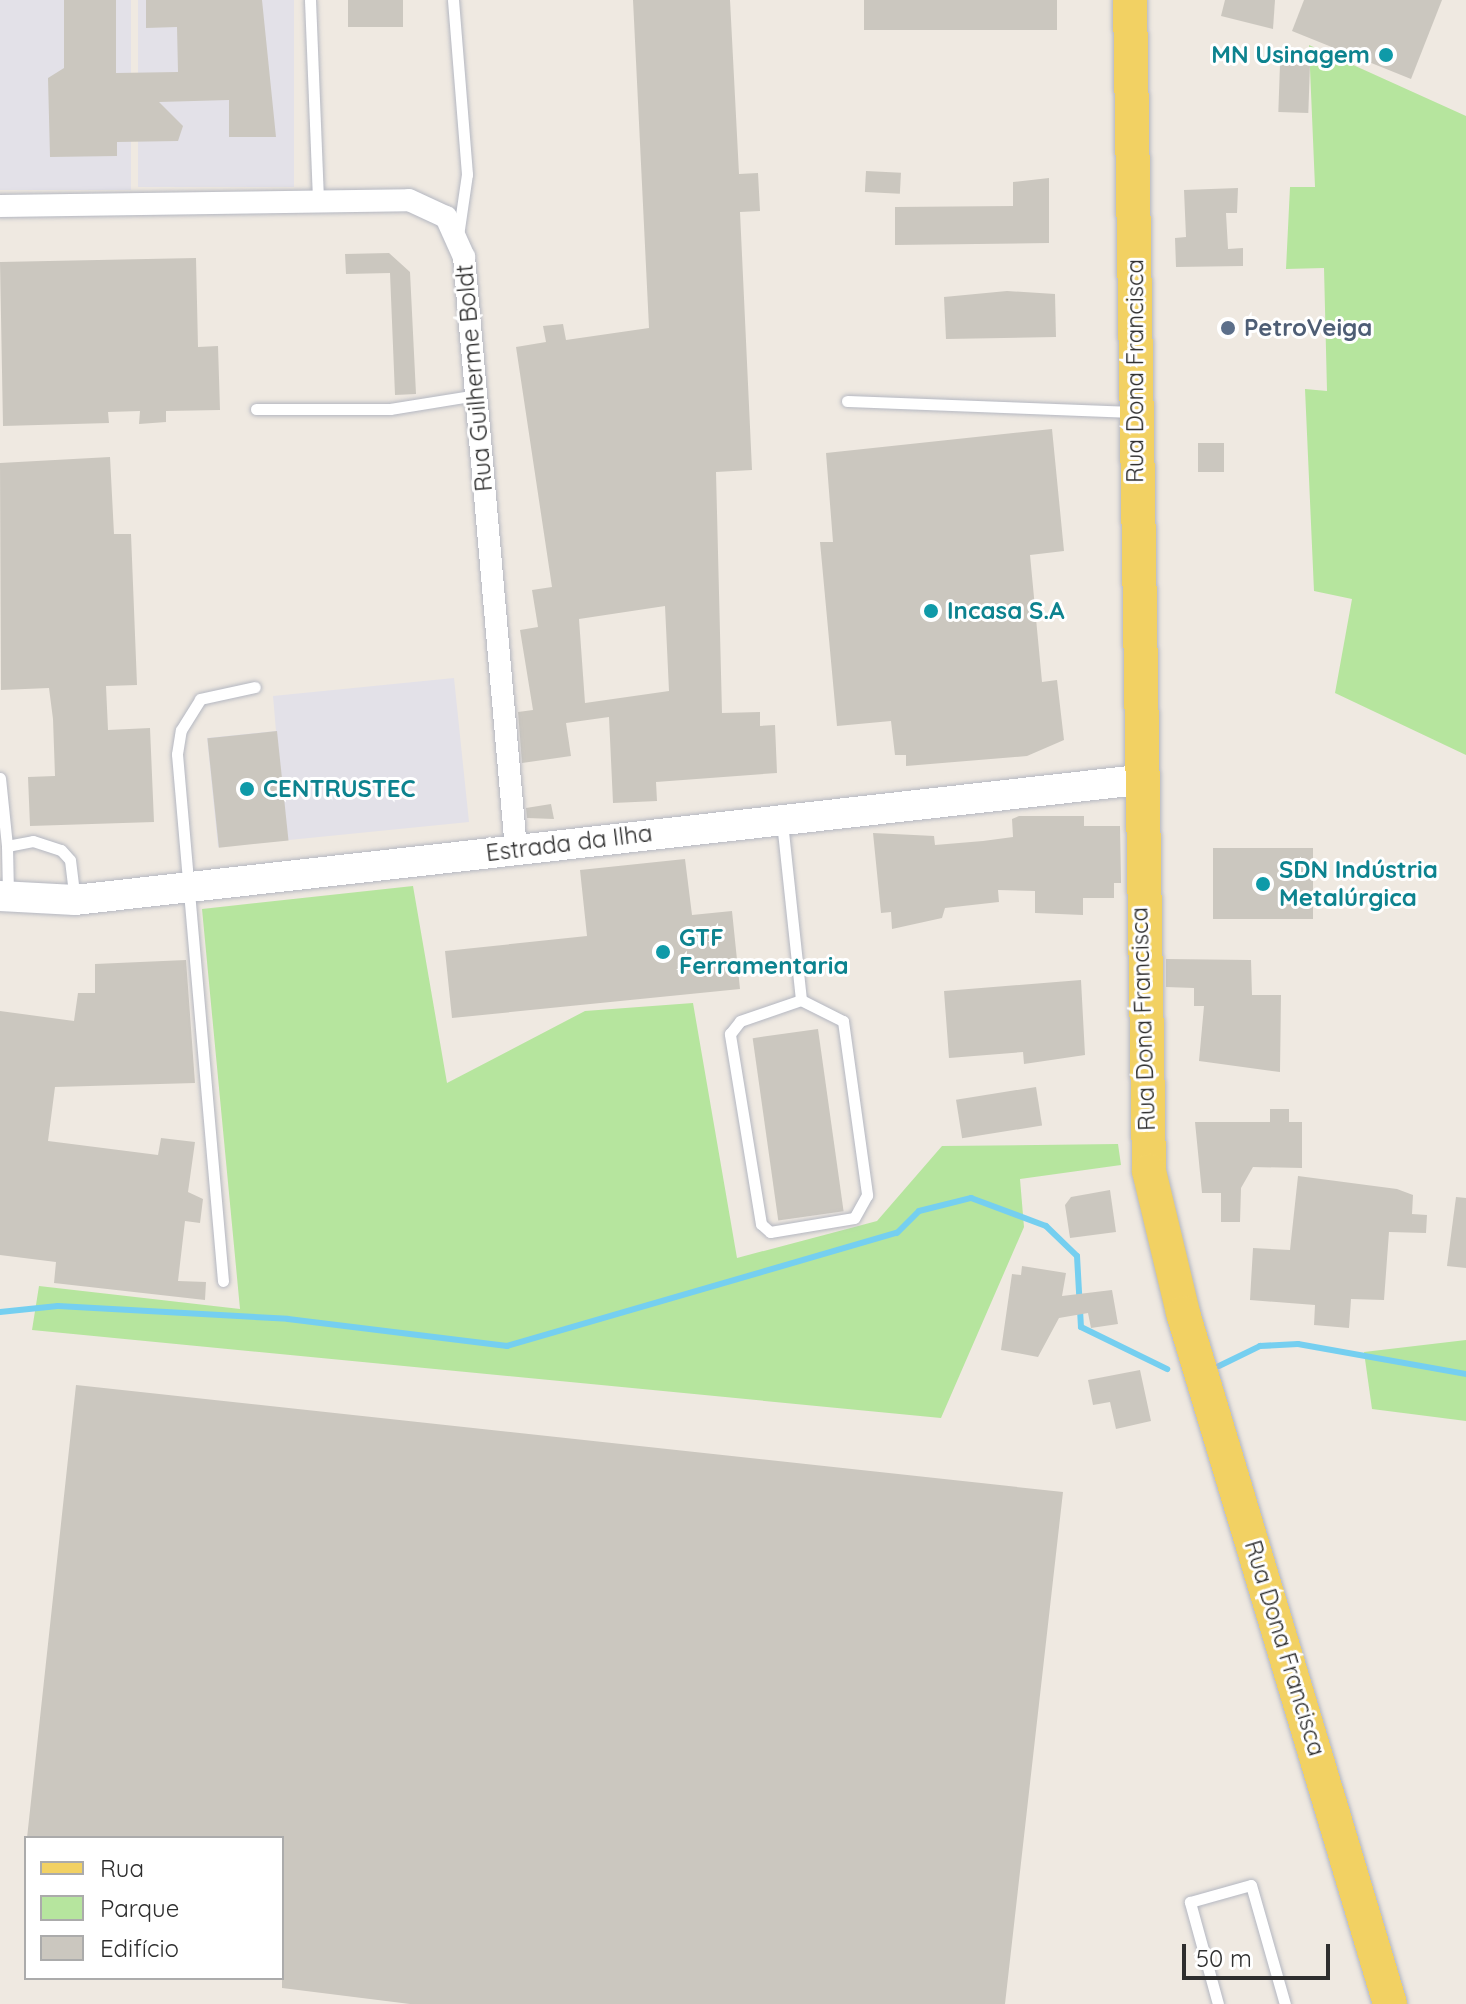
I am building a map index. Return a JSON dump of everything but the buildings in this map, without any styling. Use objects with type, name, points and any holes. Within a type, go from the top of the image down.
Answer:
[{"type":"main road","name":"Rua Dona Francisca","points":[[1130,0],[1143,1103],[1156,1209],[1390,2004]]},
{"type":"street","name":"Rua Guilherme Boldt","points":[[0,206],[318,201],[430,204],[458,236],[476,395],[516,849]]},
{"type":"street","name":"Estrada da Ilha","points":[[4,898],[75,900],[1138,780]]},
{"type":"lane","points":[[310,0],[318,201]]},
{"type":"lane","points":[[453,0],[467,174],[458,236]]},
{"type":"lane","points":[[256,409],[390,409],[476,395]]},
{"type":"lane","points":[[847,401],[1135,412]]},
{"type":"lane","points":[[223,1281],[190,887],[181,730],[200,699],[255,687]]},
{"type":"lane","points":[[0,778],[7,846],[4,898]]},
{"type":"lane","points":[[781,818],[801,1000]]},
{"type":"lane","points":[[7,846],[33,841],[61,850],[70,860],[75,900]]},
{"type":"lane","points":[[801,1000],[843,1021],[867,1195],[854,1218],[770,1232],[761,1224],[730,1034],[740,1021],[801,1000]]},
{"type":"lane","points":[[1218,2004],[1190,1902],[1251,1885],[1285,2004]]},
{"type":"shaded area","points":[[0,0],[131,0],[131,190],[0,190]]},
{"type":"shaded area","points":[[138,0],[294,0],[294,187],[138,187]]},
{"type":"shaded area","points":[[454,678],[469,822],[218,847],[207,738],[276,731],[273,696]]},
{"type":"green space","points":[[1309,45],[1466,116],[1466,755],[1335,693],[1352,599],[1314,591],[1305,389],[1327,391],[1324,268],[1286,269],[1290,187],[1315,187]]},
{"type":"green space","points":[[413,886],[447,1083],[585,1011],[693,1003],[737,1258],[877,1221],[942,1146],[1118,1144],[1121,1165],[1020,1179],[1024,1227],[941,1418],[32,1330],[39,1286],[240,1309],[202,909]]},
{"type":"green space","points":[[1466,1340],[1466,1421],[1372,1409],[1364,1352]]},
{"type":"waterway","points":[[0,1312],[58,1306],[288,1319],[507,1346],[897,1233],[919,1211],[971,1198],[1046,1226],[1077,1256],[1081,1327],[1167,1369]]},
{"type":"waterway","points":[[1219,1366],[1260,1346],[1298,1344],[1466,1374]]},
{"type":"place","name":"MN Usinagem","points":[[1386,55]]},
{"type":"place","name":"PetroVeiga","points":[[1228,328]]},
{"type":"place","name":"Incasa S.A","points":[[931,611]]},
{"type":"place","name":"CENTRUSTEC","points":[[247,789]]},
{"type":"place","name":"SDN Indústria Metalúrgica","points":[[1263,884]]},
{"type":"place","name":"GTF Ferramentaria","points":[[663,952]]}]
